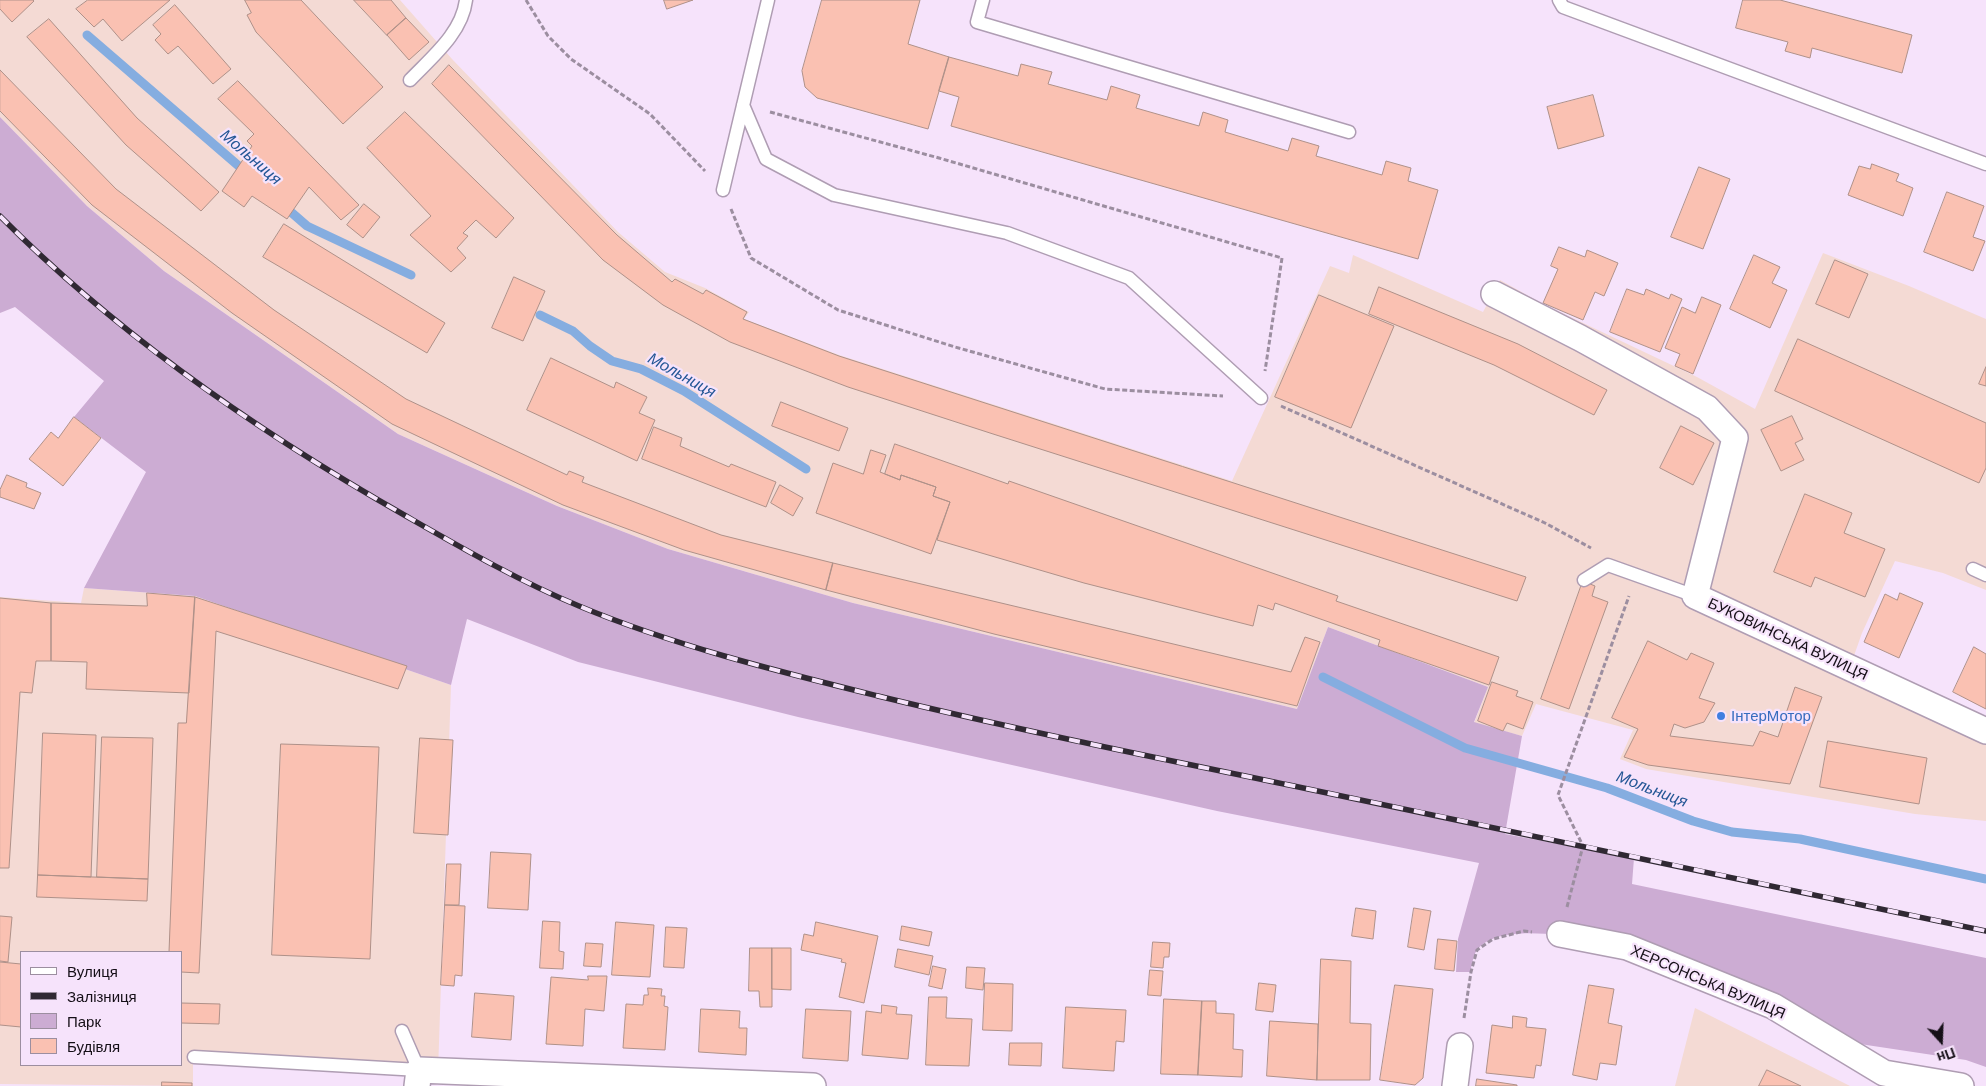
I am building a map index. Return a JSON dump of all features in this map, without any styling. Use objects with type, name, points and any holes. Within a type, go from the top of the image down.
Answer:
[{"type":"street","name":"БУКОВИНСЬКА ВУЛИЦЯ","points":[[1494,294],[1580,338],[1708,408],[1735,438],[1695,596],[1986,731]]},
{"type":"street","name":"ХЕРСОНСЬКА ВУЛИЦЯ","points":[[1560,934],[1627,947],[1773,1006],[1884,1073],[1961,1086]]},
{"type":"street","points":[[1455,1086],[1460,1046]]},
{"type":"street","points":[[418,1078],[813,1086]]},
{"type":"lane","points":[[410,80],[452,35],[464,14],[466,0]]},
{"type":"lane","points":[[723,190],[768,0]]},
{"type":"lane","points":[[983,0],[977,22],[1349,132]]},
{"type":"lane","points":[[1558,0],[1563,6],[1986,164]]},
{"type":"lane","points":[[743,105],[766,159],[834,195],[1007,233],[1129,278],[1262,398]]},
{"type":"lane","points":[[1584,580],[1608,565],[1695,596]]},
{"type":"lane","points":[[1973,569],[1986,575]]},
{"type":"lane","points":[[194,1057],[418,1078],[402,1030]]},
{"type":"path","points":[[526,0],[548,36],[571,59],[650,114],[723,190],[751,258],[838,310],[955,347],[1105,389],[1262,398],[1545,523],[1590,547],[1608,565]]},
{"type":"path","points":[[743,105],[939,158],[1282,258],[1262,398]]},
{"type":"path","points":[[1460,1046],[1470,972],[1478,950],[1494,939],[1524,931],[1560,934],[1583,846],[1558,795],[1637,576]]},
{"type":"shaded area","points":[[0,0],[400,0],[452,59],[618,232],[665,272],[705,288],[749,312],[744,319],[839,355],[1232,481],[1330,266],[1349,273],[1353,255],[1483,312],[1500,280],[1543,304],[1697,377],[1755,409],[1823,253],[1909,286],[1986,319],[1986,590],[1943,573],[1895,561],[1862,633],[1850,667],[1986,731],[1986,821],[1915,814],[1646,769],[1620,759],[1633,730],[1536,704],[1522,736],[1474,723],[1488,687],[1328,627],[1297,709],[853,603],[668,549],[557,506],[398,434],[164,271],[87,206],[0,117]]},
{"type":"shaded area","points":[[84,588],[195,596],[451,685],[438,1072],[193,1059],[193,1086],[0,1084],[0,597],[81,603]]},
{"type":"shaded area","points":[[1695,1008],[1850,1086],[1675,1086]]},
{"type":"green space","points":[[0,117],[87,206],[164,271],[398,434],[557,506],[668,549],[853,603],[1297,709],[1328,627],[1488,687],[1474,722],[1522,736],[1505,834],[1634,858],[1632,884],[1986,958],[1986,1067],[1966,1060],[1860,1044],[1558,935],[1527,933],[1504,935],[1484,943],[1477,950],[1470,972],[1456,972],[1458,939],[1479,863],[1217,811],[798,717],[578,662],[467,619],[451,685],[195,596],[84,588],[146,472],[74,417],[104,381],[15,307],[0,313]]},
{"type":"building","points":[[0,0],[34,1],[12,22],[0,9]]},
{"type":"building","points":[[88,0],[170,0],[122,41],[103,19],[94,27],[76,9]]},
{"type":"building","points":[[245,0],[301,0],[383,87],[343,124],[256,32],[247,15],[251,13]]},
{"type":"building","points":[[354,0],[391,0],[406,18],[387,35]]},
{"type":"building","points":[[664,0],[693,0],[667,9]]},
{"type":"building","points":[[822,0],[920,0],[908,44],[949,57],[928,129],[817,98],[805,87],[802,71]]},
{"type":"building","points":[[1743,0],[1780,0],[1912,35],[1902,73],[1812,48],[1810,58],[1785,51],[1788,42],[1736,28]]},
{"type":"building","points":[[175,5],[231,69],[213,84],[178,46],[168,54],[155,40],[161,34],[153,25]]},
{"type":"building","points":[[406,18],[429,42],[409,60],[387,35]]},
{"type":"building","points":[[49,19],[137,118],[219,192],[201,211],[126,145],[27,37]]},
{"type":"building","points":[[949,57],[1018,76],[1021,64],[1052,72],[1048,84],[1107,100],[1111,86],[1140,95],[1136,108],[1199,126],[1203,112],[1228,120],[1225,132],[1288,151],[1292,138],[1319,146],[1316,156],[1382,175],[1386,161],[1411,168],[1408,181],[1438,190],[1418,259],[951,126],[959,97],[939,91]]},
{"type":"building","points":[[449,65],[617,235],[672,282],[675,279],[703,294],[706,290],[747,312],[743,319],[839,356],[1526,577],[1517,601],[848,387],[730,342],[663,305],[603,260],[432,84]]},
{"type":"building","points":[[0,70],[116,189],[274,310],[406,399],[567,475],[569,471],[584,477],[582,482],[721,535],[833,563],[826,590],[684,550],[563,505],[392,424],[232,313],[92,205],[0,111]]},
{"type":"building","points":[[238,81],[359,205],[341,220],[309,187],[287,219],[252,196],[244,207],[222,191],[252,146],[247,141],[254,134],[218,99]]},
{"type":"building","points":[[1593,95],[1604,136],[1558,149],[1547,107]]},
{"type":"building","points":[[405,112],[514,218],[496,238],[476,220],[463,233],[468,236],[457,248],[466,258],[451,272],[410,235],[431,216],[367,148]]},
{"type":"building","points":[[1872,164],[1899,174],[1896,181],[1913,188],[1903,216],[1848,195],[1859,166],[1870,169]]},
{"type":"building","points":[[1699,167],[1730,179],[1703,249],[1671,237]]},
{"type":"building","points":[[1947,192],[1984,206],[1973,237],[1985,241],[1973,271],[1924,252]]},
{"type":"building","points":[[364,204],[380,217],[363,238],[347,225]]},
{"type":"building","points":[[284,224],[445,323],[427,353],[263,257]]},
{"type":"building","points":[[1559,247],[1585,257],[1587,250],[1618,263],[1604,296],[1595,292],[1583,320],[1543,303],[1558,269],[1551,266]]},
{"type":"building","points":[[1754,255],[1780,267],[1772,283],[1787,290],[1770,328],[1730,309]]},
{"type":"building","points":[[1835,260],[1868,274],[1849,318],[1816,304]]},
{"type":"building","points":[[514,277],[545,291],[523,341],[492,328]]},
{"type":"building","points":[[1379,287],[1518,344],[1607,390],[1594,415],[1494,365],[1369,314]]},
{"type":"building","points":[[1627,289],[1644,295],[1646,289],[1669,299],[1671,294],[1682,299],[1660,352],[1610,332]]},
{"type":"building","points":[[1319,295],[1394,326],[1351,428],[1275,397]]},
{"type":"building","points":[[1702,297],[1721,305],[1693,374],[1675,366],[1680,354],[1665,348],[1682,307],[1695,313]]},
{"type":"building","points":[[1798,339],[1986,423],[1986,468],[1979,483],[1775,391]]},
{"type":"building","points":[[551,358],[614,388],[616,382],[647,397],[639,413],[655,420],[637,461],[527,410]]},
{"type":"building","points":[[1986,367],[1986,386],[1979,384]]},
{"type":"building","points":[[781,402],[848,428],[839,451],[772,426]]},
{"type":"building","points":[[1792,416],[1803,439],[1795,443],[1804,460],[1781,471],[1761,430]]},
{"type":"building","points":[[74,417],[101,438],[63,486],[29,459],[51,432],[58,438]]},
{"type":"building","points":[[1681,426],[1714,443],[1693,485],[1660,468]]},
{"type":"building","points":[[654,427],[682,438],[680,446],[729,467],[731,464],[776,482],[766,507],[642,459]]},
{"type":"building","points":[[895,444],[1008,484],[1009,481],[1338,596],[1336,601],[1499,657],[1489,685],[1378,646],[1380,640],[1275,603],[1273,610],[1258,605],[1253,626],[1084,583],[937,540],[950,502],[933,496],[936,487],[901,475],[900,480],[885,474]]},
{"type":"building","points":[[871,450],[886,455],[880,472],[900,480],[901,475],[936,487],[933,496],[950,502],[931,554],[816,513],[833,463],[863,474]]},
{"type":"building","points":[[7,475],[27,483],[26,487],[41,493],[34,509],[0,497],[0,490]]},
{"type":"building","points":[[780,485],[803,498],[793,516],[771,503]]},
{"type":"building","points":[[1805,494],[1852,513],[1844,533],[1885,549],[1865,597],[1815,577],[1811,587],[1774,572]]},
{"type":"building","points":[[833,563],[1291,672],[1305,637],[1320,642],[1297,706],[994,634],[826,590]]},
{"type":"building","points":[[1583,581],[1595,586],[1592,596],[1608,602],[1569,709],[1541,699]]},
{"type":"building","points":[[147,593],[195,597],[189,693],[86,689],[87,662],[51,661],[51,603],[147,606]]},
{"type":"building","points":[[1900,593],[1923,603],[1899,658],[1864,642],[1885,594],[1897,600]]},
{"type":"building","points":[[195,597],[407,666],[398,689],[216,631],[199,973],[182,972],[182,951],[169,951],[178,723],[186,723]]},
{"type":"building","points":[[0,598],[51,603],[51,661],[36,661],[32,693],[20,692],[9,868],[0,868]]},
{"type":"building","points":[[1648,641],[1687,660],[1691,653],[1714,663],[1699,698],[1715,703],[1704,722],[1685,728],[1674,724],[1670,736],[1753,746],[1760,731],[1778,737],[1795,687],[1822,697],[1790,784],[1648,765],[1624,757],[1638,729],[1612,718]]},
{"type":"building","points":[[1974,647],[1986,654],[1986,709],[1953,692]]},
{"type":"building","points":[[1492,682],[1518,691],[1516,696],[1533,702],[1523,729],[1507,723],[1503,731],[1478,721]]},
{"type":"building","points":[[43,733],[96,735],[91,877],[38,875]]},
{"type":"building","points":[[102,737],[153,738],[148,879],[97,877]]},
{"type":"building","points":[[420,738],[453,740],[448,835],[414,833]]},
{"type":"building","points":[[1828,741],[1927,758],[1919,804],[1820,787]]},
{"type":"building","points":[[281,744],[379,747],[370,959],[272,955]]},
{"type":"building","points":[[491,852],[531,854],[528,910],[488,908]]},
{"type":"building","points":[[447,864],[461,864],[459,905],[445,905]]},
{"type":"building","points":[[38,875],[148,879],[147,901],[37,897]]},
{"type":"building","points":[[445,905],[465,906],[462,976],[455,975],[454,986],[441,985]]},
{"type":"building","points":[[1356,908],[1376,911],[1373,939],[1352,936]]},
{"type":"building","points":[[1414,908],[1431,911],[1424,950],[1408,947]]},
{"type":"building","points":[[0,916],[12,917],[8,962],[0,961]]},
{"type":"building","points":[[543,921],[560,922],[559,951],[564,952],[563,969],[540,968]]},
{"type":"building","points":[[616,922],[654,925],[650,977],[612,975]]},
{"type":"building","points":[[816,922],[878,936],[864,1003],[839,997],[846,963],[841,962],[842,959],[801,950],[804,934],[813,936]]},
{"type":"building","points":[[902,926],[932,932],[929,946],[900,940]]},
{"type":"building","points":[[666,927],[687,928],[684,968],[664,967]]},
{"type":"building","points":[[1438,939],[1457,941],[1454,971],[1435,969]]},
{"type":"building","points":[[1153,942],[1170,943],[1169,957],[1164,957],[1163,968],[1151,967]]},
{"type":"building","points":[[586,943],[603,944],[601,967],[584,966]]},
{"type":"building","points":[[750,948],[772,948],[772,1007],[760,1007],[759,991],[749,991]]},
{"type":"building","points":[[772,948],[791,948],[791,990],[772,989]]},
{"type":"building","points":[[898,949],[933,956],[929,975],[895,967]]},
{"type":"building","points":[[1321,959],[1351,961],[1350,1023],[1371,1024],[1370,1080],[1317,1080]]},
{"type":"building","points":[[0,962],[20,964],[20,1027],[0,1025]]},
{"type":"building","points":[[933,966],[946,969],[942,989],[929,986]]},
{"type":"building","points":[[967,967],[985,968],[983,990],[966,988]]},
{"type":"building","points":[[1150,970],[1163,971],[1161,996],[1148,995]]},
{"type":"building","points":[[588,976],[607,976],[604,1011],[585,1009],[583,1046],[546,1044],[551,977],[588,980]]},
{"type":"building","points":[[985,983],[1013,984],[1012,1031],[983,1030]]},
{"type":"building","points":[[1259,983],[1276,985],[1273,1012],[1256,1010]]},
{"type":"building","points":[[1395,985],[1433,989],[1423,1078],[1415,1085],[1380,1080]]},
{"type":"building","points":[[1589,985],[1614,989],[1608,1023],[1622,1026],[1616,1065],[1600,1063],[1597,1080],[1573,1075]]},
{"type":"building","points":[[648,988],[662,989],[661,996],[665,996],[664,1006],[668,1007],[665,1050],[623,1048],[626,1004],[643,1005],[644,995],[648,995]]},
{"type":"building","points":[[475,993],[514,996],[511,1040],[472,1037]]},
{"type":"building","points":[[929,997],[947,997],[946,1018],[972,1019],[969,1066],[926,1065]]},
{"type":"building","points":[[1164,999],[1202,1001],[1198,1075],[1161,1074]]},
{"type":"building","points":[[1202,1001],[1216,1001],[1216,1013],[1234,1014],[1233,1049],[1243,1050],[1242,1077],[1198,1075]]},
{"type":"building","points":[[182,1003],[220,1004],[219,1024],[182,1023]]},
{"type":"building","points":[[882,1005],[897,1007],[896,1014],[912,1015],[908,1059],[862,1055],[866,1011],[881,1013]]},
{"type":"building","points":[[1066,1007],[1126,1010],[1124,1042],[1116,1041],[1114,1071],[1063,1068]]},
{"type":"building","points":[[701,1009],[740,1011],[739,1028],[747,1028],[746,1055],[699,1052]]},
{"type":"building","points":[[806,1009],[851,1011],[848,1061],[803,1058]]},
{"type":"building","points":[[1513,1016],[1527,1018],[1526,1027],[1546,1029],[1541,1066],[1536,1065],[1534,1078],[1486,1073],[1492,1025],[1512,1028]]},
{"type":"building","points":[[1270,1021],[1318,1024],[1317,1080],[1267,1076]]},
{"type":"building","points":[[1010,1043],[1042,1043],[1041,1066],[1009,1065]]},
{"type":"building","points":[[1767,1070],[1801,1086],[1759,1086]]},
{"type":"building","points":[[1477,1079],[1517,1085],[1517,1086],[1476,1086]]},
{"type":"building","points":[[162,1082],[192,1083],[192,1086],[162,1086]]},
{"type":"waterway","name":"Мольниця","points":[[87,35],[248,174]]},
{"type":"waterway","name":"Мольниця","points":[[284,206],[307,226],[411,275]]},
{"type":"waterway","name":"Мольниця","points":[[540,315],[573,331],[590,346],[612,361],[641,369],[684,391],[806,469]]},
{"type":"waterway","name":"Мольниця","points":[[1323,677],[1465,748],[1607,788],[1693,821],[1732,832],[1800,839],[1986,879]]},
{"type":"railway","points":[[0,216],[93,302],[142,342],[193,380],[298,451],[406,516],[513,575],[579,606],[615,620],[689,645],[764,667],[980,720],[1986,931]]},
{"type":"place","name":"ІнтерМотор","points":[[1721,716]]}]
